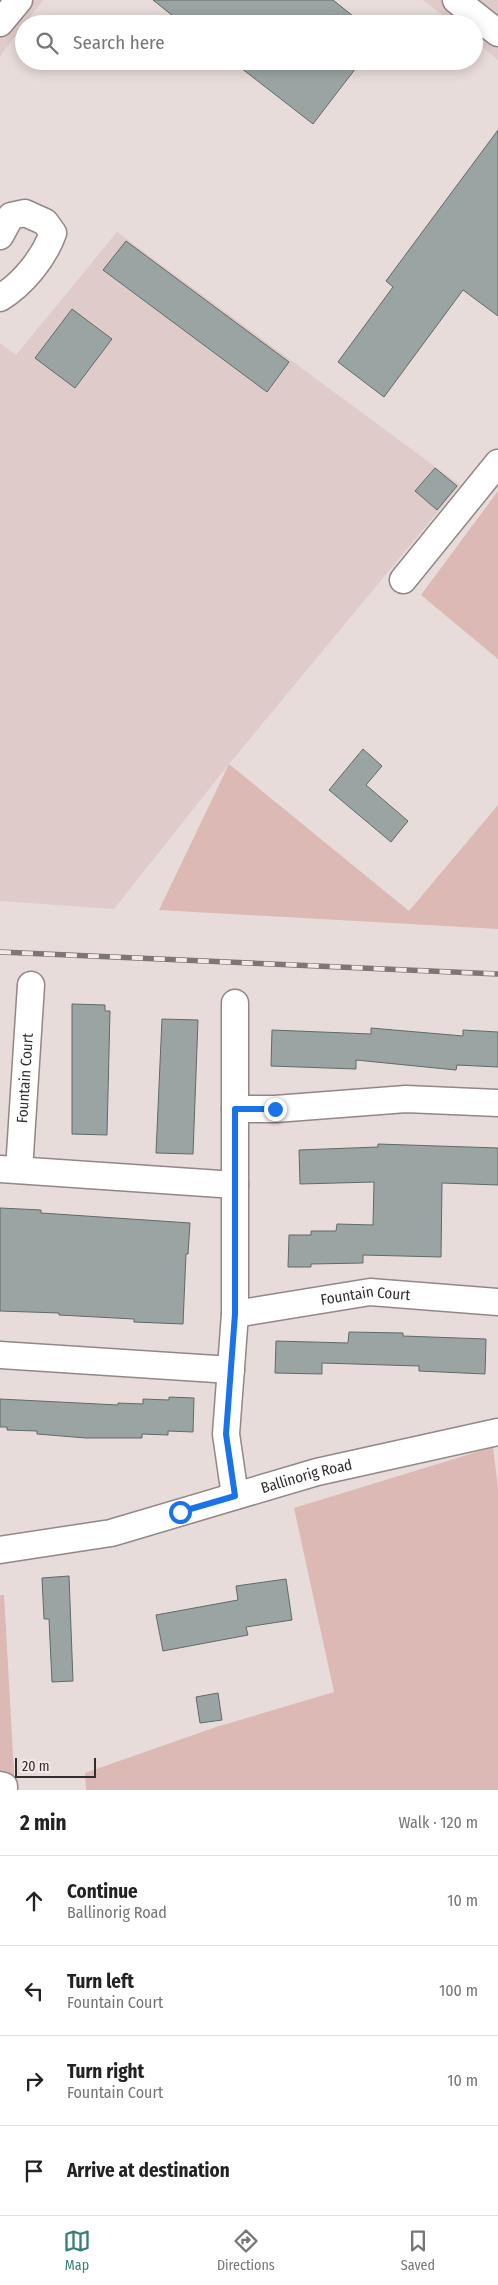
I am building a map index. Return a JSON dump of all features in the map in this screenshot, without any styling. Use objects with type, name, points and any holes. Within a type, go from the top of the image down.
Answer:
[{"type":"street","points":[[0,23],[19,0]]},
{"type":"street","points":[[456,0],[475,15]]},
{"type":"street","points":[[483,21],[498,33]]},
{"type":"street","points":[[0,236],[11,216],[25,213],[45,222],[54,234],[47,252],[10,292],[0,298]]},
{"type":"street","points":[[403,580],[498,463]]},
{"type":"street","name":"Fountain Court","points":[[31,985],[9,1170],[235,1185]]},
{"type":"street","points":[[235,1003],[235,1314],[226,1434],[235,1496]]},
{"type":"street","points":[[235,1109],[275,1109],[406,1099],[498,1103]]},
{"type":"street","name":"Fountain Court","points":[[235,1314],[370,1292],[498,1302]]},
{"type":"street","points":[[0,1355],[230,1370]]},
{"type":"street","name":"Ballinorig Road","points":[[0,1550],[111,1533],[317,1472],[498,1432]]},
{"type":"street","points":[[0,1784],[4,1786],[4,1790]]},
{"type":"shaded area","points":[[0,0],[43,0],[31,15],[15,15],[15,36],[0,56]]},
{"type":"shaded area","points":[[423,0],[498,0],[498,60],[483,48],[483,15],[442,15]]},
{"type":"shaded area","points":[[117,232],[460,485],[229,764],[114,909],[0,901],[0,343],[16,355]]},
{"type":"shaded area","points":[[498,491],[498,659],[421,595]]},
{"type":"shaded area","points":[[229,764],[409,911],[498,805],[498,929],[159,910]]},
{"type":"shaded area","points":[[493,1447],[498,1488],[498,1790],[86,1790],[85,1773],[216,1727],[334,1692],[294,1508]]},
{"type":"shaded area","points":[[0,1595],[4,1595],[15,1790],[0,1790]]},
{"type":"building","points":[[153,0],[333,0],[352,15],[172,15]]},
{"type":"building","points":[[244,70],[354,70],[313,124]]},
{"type":"building","points":[[498,130],[498,316],[463,290],[384,397],[338,362],[393,287],[386,281]]},
{"type":"building","points":[[126,241],[289,362],[267,392],[103,270]]},
{"type":"building","points":[[72,309],[112,339],[75,388],[35,358]]},
{"type":"building","points":[[435,468],[457,486],[437,510],[415,491]]},
{"type":"building","points":[[363,749],[382,766],[366,785],[408,821],[391,842],[329,790]]},
{"type":"building","points":[[72,1004],[105,1005],[105,1011],[110,1011],[107,1135],[72,1134]]},
{"type":"building","points":[[162,1019],[198,1020],[193,1154],[156,1153]]},
{"type":"building","points":[[371,1028],[463,1036],[463,1030],[498,1032],[498,1067],[457,1065],[456,1070],[356,1060],[356,1069],[271,1066],[272,1030],[371,1034]]},
{"type":"building","points":[[378,1144],[498,1148],[498,1185],[442,1183],[441,1257],[363,1255],[363,1263],[311,1264],[311,1267],[288,1267],[289,1235],[311,1235],[311,1231],[336,1231],[337,1224],[373,1225],[374,1182],[300,1184],[299,1150],[378,1147]]},
{"type":"building","points":[[0,1208],[41,1210],[41,1213],[190,1223],[188,1254],[186,1254],[183,1324],[134,1322],[134,1319],[59,1315],[59,1313],[0,1311]]},
{"type":"building","points":[[349,1332],[403,1333],[403,1336],[486,1339],[485,1374],[419,1371],[419,1366],[322,1363],[322,1374],[275,1373],[276,1341],[348,1343]]},
{"type":"building","points":[[169,1397],[194,1398],[193,1432],[168,1431],[168,1435],[142,1434],[142,1438],[86,1438],[37,1434],[37,1431],[7,1430],[7,1427],[0,1427],[0,1399],[118,1405],[118,1403],[143,1404],[143,1399],[169,1400]]},
{"type":"building","points":[[69,1576],[73,1681],[52,1682],[49,1619],[44,1619],[42,1578]]},
{"type":"building","points":[[286,1579],[292,1620],[246,1627],[248,1635],[163,1651],[156,1615],[238,1600],[236,1586]]},
{"type":"building","points":[[218,1693],[222,1720],[200,1723],[196,1697]]},
{"type":"railway","points":[[0,952],[498,974]]},
{"type":"route","points":[[180,1512],[235,1496],[226,1434],[235,1314],[235,1109],[275,1109]]}]
